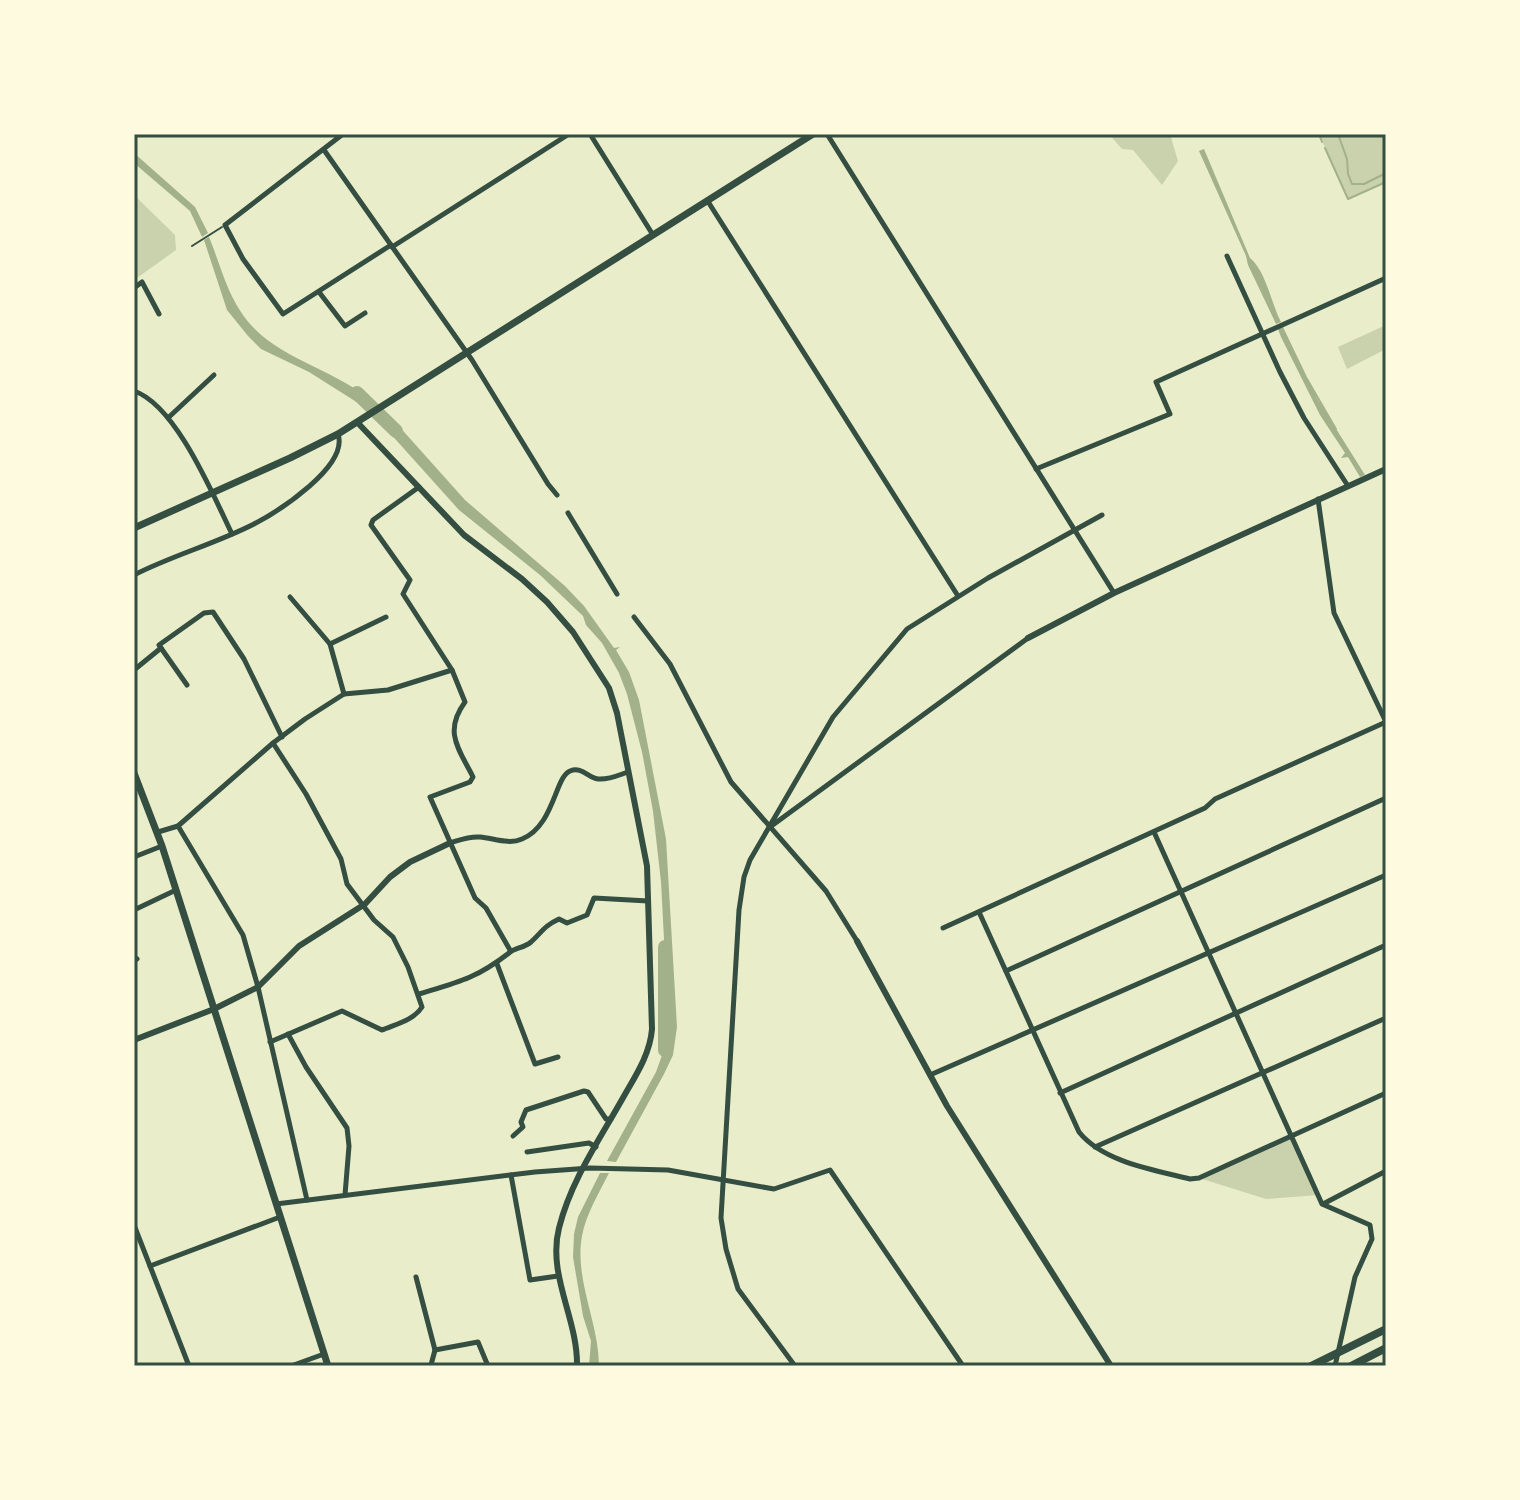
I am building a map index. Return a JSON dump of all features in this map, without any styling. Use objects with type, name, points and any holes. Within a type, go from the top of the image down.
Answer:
[{"type":"highway","points":[[1311,1366],[1386,1329]]},
{"type":"highway","points":[[1351,1366],[1386,1348]]},
{"type":"main road","points":[[134,528],[338,434],[813,134]]},
{"type":"main road","points":[[134,773],[158,832],[328,1366]]},
{"type":"street","points":[[343,134],[225,225],[243,259],[281,313],[569,134]]},
{"type":"street","points":[[590,134],[653,235]]},
{"type":"street","points":[[827,134],[1114,593]]},
{"type":"street","points":[[324,150],[465,352],[557,495]]},
{"type":"street","points":[[707,200],[958,596]]},
{"type":"street","points":[[1227,256],[1304,418],[1350,485]]},
{"type":"street","points":[[1036,469],[1170,414],[1156,382],[1386,278]]},
{"type":"street","points":[[134,288],[142,282],[159,314]]},
{"type":"street","points":[[319,292],[345,326],[365,313]]},
{"type":"street","points":[[169,417],[214,375]]},
{"type":"street","points":[[134,391],[144,394],[169,417],[199,465],[232,534]]},
{"type":"street","points":[[360,420],[464,535],[537,593],[580,641],[609,688],[617,713],[647,866],[651,1040],[644,1060],[582,1169],[559,1228],[558,1276],[576,1348],[577,1366]]},
{"type":"street","points":[[134,575],[232,534],[276,510],[318,478],[332,462],[340,448],[338,434]]},
{"type":"street","points":[[770,827],[1028,638],[1114,593],[1318,499],[1382,471],[1386,480]]},
{"type":"street","points":[[419,487],[373,520],[371,525],[410,580],[403,594],[452,670],[465,702],[456,720],[454,739],[473,777],[470,782],[430,797],[475,898],[486,908],[510,950]]},
{"type":"street","points":[[943,928],[1386,722],[1334,613],[1318,499]]},
{"type":"street","points":[[568,513],[617,594]]},
{"type":"street","points":[[795,1366],[738,1289],[721,1218],[742,888],[750,860],[789,788],[833,717],[907,629],[958,596],[1102,515]]},
{"type":"street","points":[[290,597],[330,644],[344,694]]},
{"type":"street","points":[[187,685],[159,645],[204,613],[213,612],[244,659],[282,737]]},
{"type":"street","points":[[330,644],[386,617]]},
{"type":"street","points":[[634,617],[670,664],[731,782],[826,891],[930,1075],[1021,1227],[1111,1366]]},
{"type":"street","points":[[134,670],[161,648]]},
{"type":"street","points":[[158,832],[178,826],[273,743],[344,694],[388,690],[452,670]]},
{"type":"street","points":[[270,1042],[342,1011],[382,1030],[419,1012],[422,1007],[393,937],[374,920],[365,904],[347,884],[341,859],[306,794],[273,743]]},
{"type":"street","points":[[134,1040],[214,1009],[258,987],[299,946],[365,904],[390,877],[410,862],[450,843],[478,837],[511,842],[522,840],[539,828],[551,811],[565,775],[573,770],[582,770],[595,779],[628,772]]},
{"type":"street","points":[[1006,971],[1386,798]]},
{"type":"street","points":[[178,826],[243,935],[307,1200]]},
{"type":"street","points":[[1154,832],[1322,1204],[1370,1225],[1372,1239],[1355,1277],[1335,1366]]},
{"type":"street","points":[[134,857],[162,846]]},
{"type":"street","points":[[930,1075],[1386,875]]},
{"type":"street","points":[[134,910],[176,890]]},
{"type":"street","points":[[419,994],[468,980],[497,964],[510,950],[530,943],[544,926],[559,919],[567,923],[587,915],[594,898],[648,901]]},
{"type":"street","points":[[979,912],[1079,1132],[1095,1147],[1115,1157],[1190,1179],[1199,1178],[1386,1093]]},
{"type":"street","points":[[1060,1093],[1386,945]]},
{"type":"street","points":[[497,964],[535,1064],[558,1057]]},
{"type":"street","points":[[1095,1147],[1386,1018]]},
{"type":"street","points":[[288,1034],[347,1128],[349,1146],[345,1195]]},
{"type":"street","points":[[513,1136],[523,1127],[521,1122],[526,1110],[584,1091],[588,1092],[606,1119],[611,1119]]},
{"type":"street","points":[[527,1152],[589,1143],[596,1147]]},
{"type":"street","points":[[275,1204],[590,1168],[668,1170],[774,1189],[830,1170],[963,1366]]},
{"type":"street","points":[[1322,1204],[1386,1171]]},
{"type":"street","points":[[511,1175],[530,1280],[558,1276]]},
{"type":"street","points":[[150,1266],[280,1217]]},
{"type":"street","points":[[134,1225],[189,1366]]},
{"type":"street","points":[[416,1277],[435,1350],[431,1365],[426,1366]]},
{"type":"street","points":[[435,1350],[478,1342],[488,1366]]},
{"type":"street","points":[[291,1366],[324,1354]]},
{"type":"lane","points":[[193,245],[220,228]]},
{"type":"shaded area","points":[[1109,134],[1170,134],[1178,161],[1162,185],[1133,150],[1122,149]]},
{"type":"shaded area","points":[[1319,134],[1386,134],[1386,182],[1348,199]]},
{"type":"shaded area","points":[[1204,149],[1281,322],[1276,324],[1248,265],[1199,151]]},
{"type":"shaded area","points":[[134,153],[195,207],[208,233],[202,237],[190,211],[134,163]]},
{"type":"shaded area","points":[[134,195],[175,235],[176,250],[134,280]]},
{"type":"shaded area","points":[[209,237],[231,294],[254,328],[286,352],[341,380],[374,403],[366,408],[309,372],[261,349],[248,336],[227,310],[204,240]]},
{"type":"shaded area","points":[[1386,325],[1386,349],[1347,369],[1338,347]]},
{"type":"shaded area","points":[[1283,327],[1318,400],[1365,475],[1360,477],[1348,457],[1341,458],[1345,453],[1320,415],[1281,337],[1278,329]]},
{"type":"shaded area","points":[[388,414],[465,500],[565,586],[584,606],[614,648],[620,647],[616,650],[629,672],[639,700],[666,839],[677,1027],[673,1055],[616,1162],[607,1161],[656,1072],[666,1044],[667,996],[661,882],[653,811],[627,694],[619,673],[583,616],[540,575],[459,510],[379,421]]},
{"type":"shaded area","points":[[1291,1135],[1318,1195],[1266,1199],[1199,1178]]},
{"type":"shaded area","points":[[600,1173],[609,1173],[586,1220],[580,1252],[598,1350],[599,1366],[589,1366],[591,1341],[583,1316],[573,1257],[574,1234],[578,1217]]},
{"type":"waterway","points":[[1319,134],[1322,142]]},
{"type":"waterway","points":[[1338,134],[1352,184],[1364,184],[1386,173]]},
{"type":"waterway","points":[[1325,148],[1348,199],[1386,182]]},
{"type":"waterway","points":[[1307,379],[1336,429]]},
{"type":"waterway","points":[[357,393],[396,431]]},
{"type":"waterway","points":[[665,947],[665,1050]]}]
